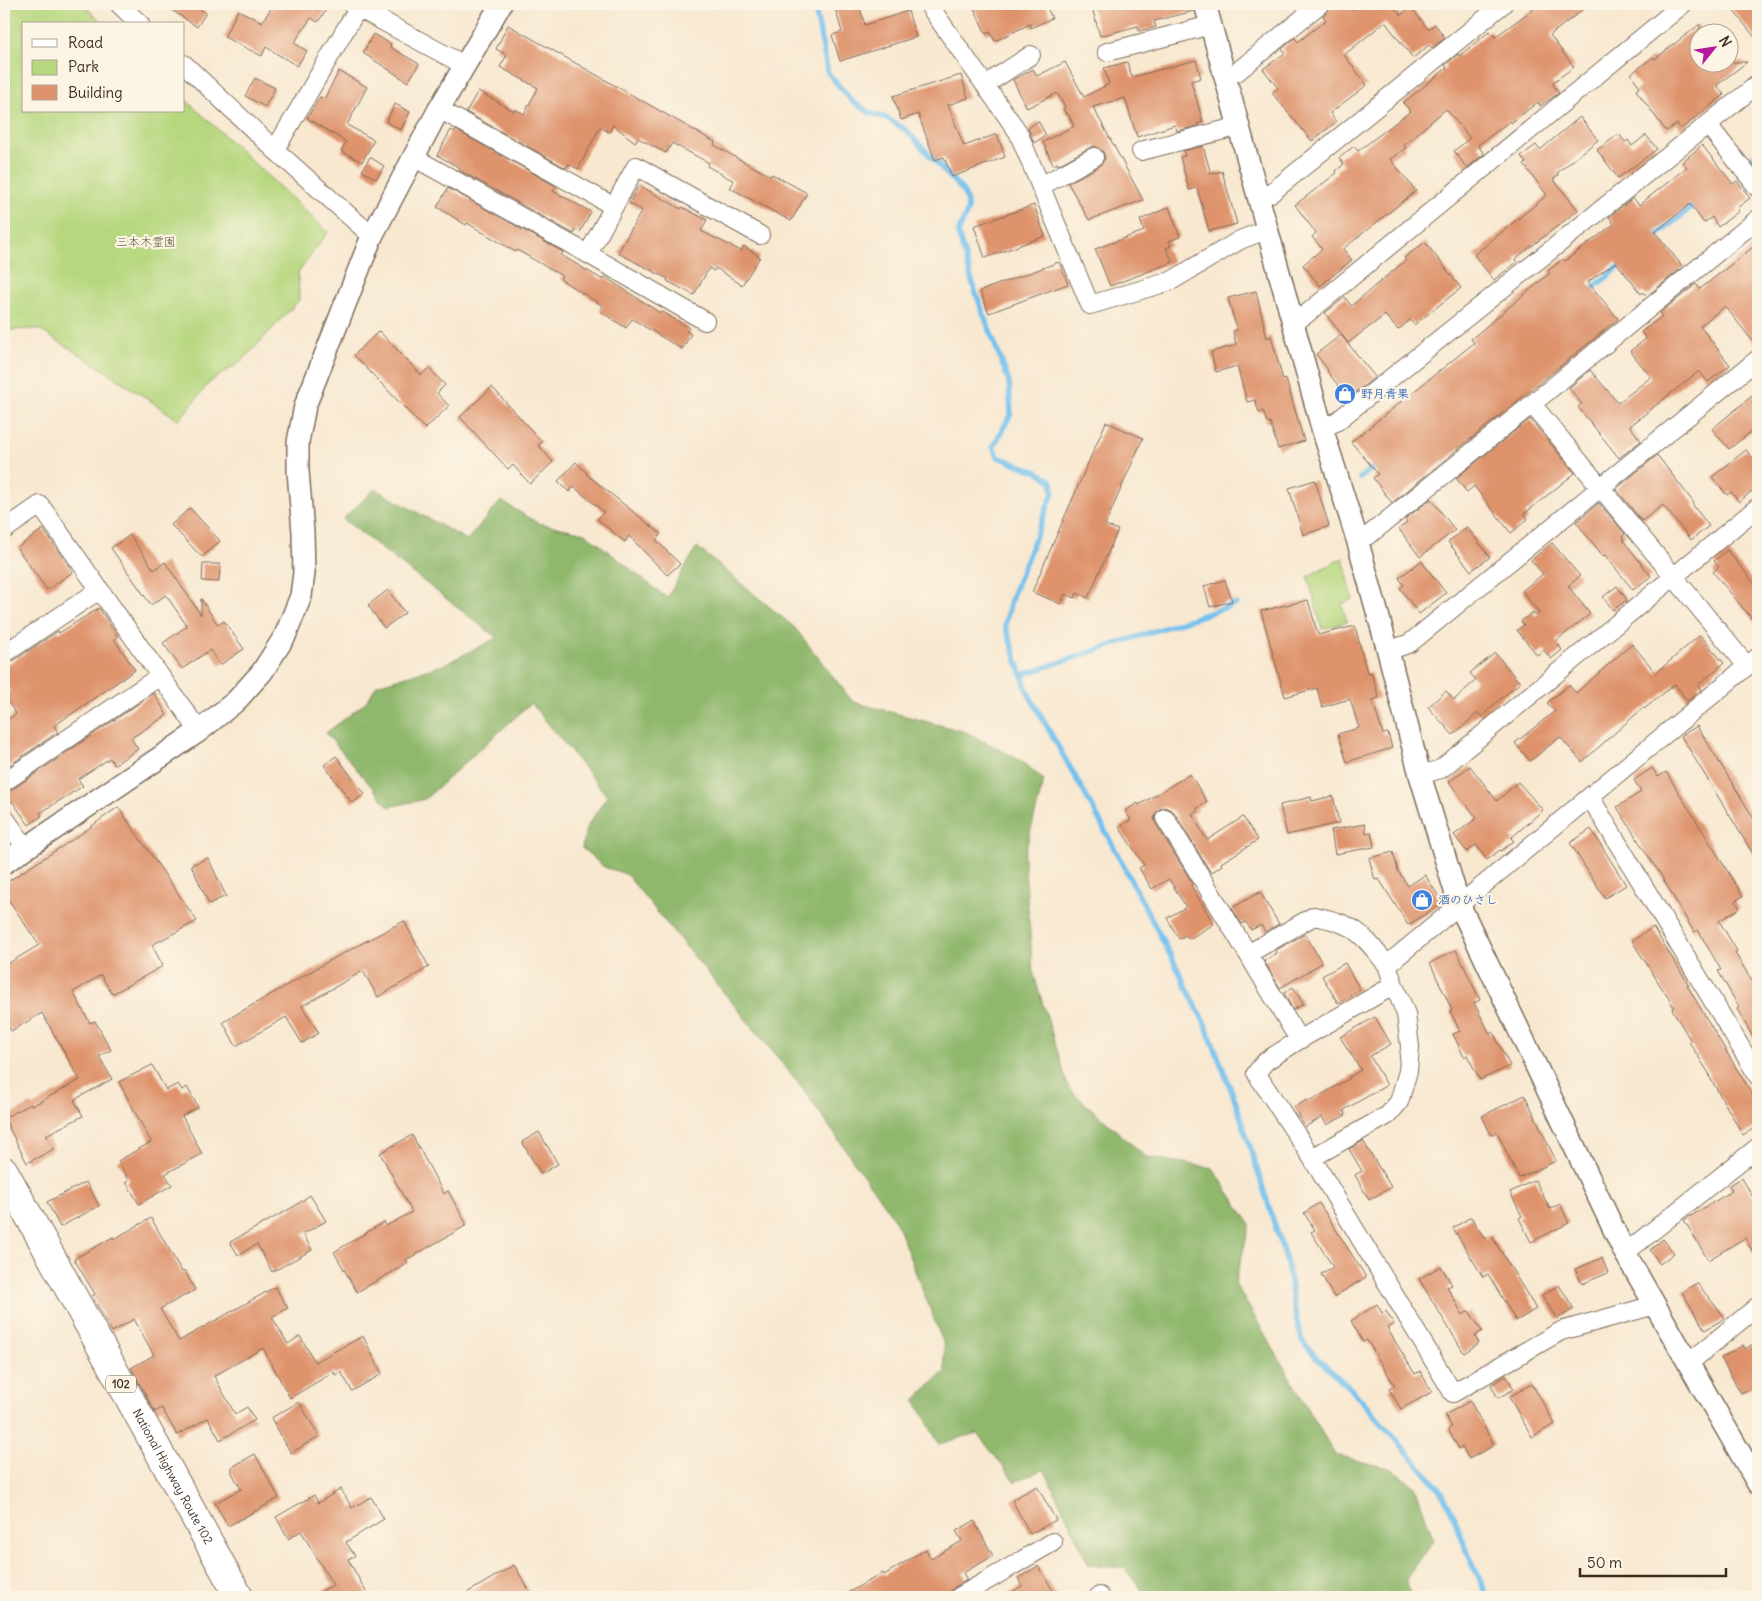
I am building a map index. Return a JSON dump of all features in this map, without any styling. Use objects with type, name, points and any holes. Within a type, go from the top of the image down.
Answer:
[{"type":"highway","name":"National Highway Route 102","points":[[4,1171],[239,1597]]},
{"type":"street","points":[[119,4],[138,22]]},
{"type":"street","points":[[4,863],[199,731],[236,701],[262,672],[285,636],[301,596],[304,573],[298,471],[300,433],[305,406],[372,236],[439,109],[501,4]]},
{"type":"street","points":[[928,4],[1018,132],[1090,305],[1171,281],[1240,240],[1268,229]]},
{"type":"street","points":[[1205,4],[1322,428],[1357,539],[1420,776],[1460,904],[1625,1253],[1756,1475]]},
{"type":"street","points":[[1225,74],[1237,72],[1320,4]]},
{"type":"street","points":[[1259,197],[1271,193],[1503,4]]},
{"type":"street","points":[[1293,320],[1304,316],[1683,4]]},
{"type":"street","points":[[276,150],[354,6],[464,65]]},
{"type":"street","points":[[1107,52],[1211,24]]},
{"type":"street","points":[[984,84],[1031,55]]},
{"type":"street","points":[[185,65],[372,236]]},
{"type":"street","points":[[1322,428],[1336,422],[1758,84]]},
{"type":"street","points":[[439,109],[613,206]]},
{"type":"street","points":[[1708,125],[1758,188]]},
{"type":"street","points":[[1141,151],[1240,126]]},
{"type":"street","points":[[413,157],[705,321]]},
{"type":"street","points":[[1041,186],[1094,157]]},
{"type":"street","points":[[588,254],[636,166],[760,235]]},
{"type":"street","points":[[1357,539],[1369,535],[1758,219]]},
{"type":"street","points":[[1388,651],[1410,643],[1758,358]]},
{"type":"street","points":[[1387,965],[1752,662],[1672,577],[1532,404]]},
{"type":"street","points":[[4,530],[40,505],[199,731]]},
{"type":"street","points":[[1420,776],[1441,769],[1758,506]]},
{"type":"street","points":[[4,654],[99,590]]},
{"type":"street","points":[[4,782],[160,676]]},
{"type":"street","points":[[1590,797],[1758,1076]]},
{"type":"street","points":[[4,817],[26,848]]},
{"type":"street","points":[[1165,818],[1299,1040]]},
{"type":"street","points":[[1248,954],[1314,916],[1345,923],[1363,935],[1387,965],[1406,1014],[1410,1047],[1408,1071],[1399,1102],[1388,1115],[1312,1158]]},
{"type":"street","points":[[1394,985],[1299,1040],[1266,1062],[1256,1073],[1312,1158],[1452,1393],[1561,1331],[1655,1304]]},
{"type":"street","points":[[1625,1253],[1758,1147]]},
{"type":"street","points":[[1689,1363],[1758,1306]]},
{"type":"street","points":[[959,1597],[1053,1542]]},
{"type":"green space","name":"三本木霊園","points":[[4,4],[82,4],[102,22],[22,22],[22,112],[185,112],[185,99],[328,232],[298,273],[299,300],[242,361],[210,382],[179,420],[92,362],[38,329],[4,330]]},
{"type":"green space","points":[[375,489],[467,540],[501,501],[538,523],[585,533],[667,598],[697,547],[795,628],[853,702],[966,732],[1023,762],[1044,780],[1024,856],[1033,972],[1069,1089],[1146,1157],[1213,1168],[1250,1224],[1235,1283],[1335,1455],[1392,1469],[1415,1486],[1434,1541],[1406,1579],[1412,1597],[1143,1597],[1142,1590],[1124,1568],[1089,1565],[1044,1469],[1015,1482],[977,1433],[939,1444],[915,1400],[945,1371],[944,1345],[896,1222],[801,1086],[626,874],[604,867],[582,848],[586,828],[607,796],[531,703],[425,799],[389,807],[326,733],[365,703],[377,685],[443,665],[497,638],[343,519]]},
{"type":"green space","points":[[1343,558],[1353,599],[1342,604],[1347,622],[1322,629],[1308,576]]},
{"type":"building","points":[[163,4],[192,4],[206,13],[197,27]]},
{"type":"building","points":[[274,4],[330,4],[318,22],[311,18],[294,43],[307,51],[297,66],[266,47],[262,56],[224,37],[238,10],[262,22]]},
{"type":"building","points":[[834,4],[859,4],[865,25],[908,11],[916,37],[840,61],[832,35],[842,32]]},
{"type":"building","points":[[972,4],[1045,4],[1052,18],[1031,28],[1030,24],[995,41],[990,32],[986,34]]},
{"type":"building","points":[[1091,4],[1193,4],[1194,11],[1154,21],[1156,27],[1139,31],[1138,26],[1100,36]]},
{"type":"building","points":[[1333,4],[1347,4],[1352,10],[1360,4],[1391,4],[1401,15],[1411,7],[1428,29],[1435,24],[1445,38],[1432,48],[1429,45],[1413,58],[1385,22],[1344,55],[1367,85],[1330,113],[1336,122],[1312,141],[1272,93],[1278,88],[1263,69],[1285,53],[1282,49],[1295,38],[1298,42],[1326,20],[1323,16]]},
{"type":"building","points":[[1540,4],[1590,4],[1550,35],[1574,67],[1552,83],[1559,93],[1540,106],[1538,102],[1478,145],[1484,154],[1467,168],[1454,151],[1470,138],[1446,109],[1404,145],[1406,148],[1390,159],[1416,191],[1343,249],[1352,260],[1320,286],[1303,265],[1322,249],[1312,237],[1316,233],[1295,205],[1337,173],[1336,171],[1344,164],[1339,158],[1354,146],[1358,151],[1411,111],[1403,103],[1447,68],[1445,65],[1458,54],[1459,56],[1490,31],[1495,37]]},
{"type":"building","points":[[1728,4],[1758,4],[1758,41]]},
{"type":"building","points":[[508,25],[715,142],[714,145],[746,163],[771,176],[772,174],[807,193],[791,221],[730,188],[734,181],[707,166],[709,163],[672,143],[666,153],[638,138],[635,142],[613,125],[609,132],[600,127],[578,169],[569,164],[566,168],[466,112],[478,91],[514,111],[515,109],[524,114],[538,88],[500,67],[507,55],[496,49]]},
{"type":"building","points":[[1690,32],[1690,72],[1734,72],[1717,85],[1724,95],[1681,129],[1677,124],[1666,131],[1636,90],[1640,87],[1631,74],[1653,57],[1655,59]]},
{"type":"building","points":[[373,34],[391,44],[390,47],[419,64],[408,82],[363,53]]},
{"type":"building","points":[[1196,60],[1201,78],[1191,81],[1203,122],[1197,124],[1198,126],[1177,131],[1175,125],[1137,137],[1125,98],[1093,107],[1143,200],[1089,220],[1068,183],[1100,166],[1105,158],[1103,152],[1095,146],[1058,165],[1057,163],[1053,165],[1043,142],[1074,126],[1068,114],[1066,114],[1063,108],[1065,107],[1057,93],[1027,108],[1013,80],[1033,69],[1037,76],[1065,62],[1084,97],[1109,84],[1104,68],[1127,62],[1132,77]]},
{"type":"building","points":[[1740,62],[1747,62],[1740,67]]},
{"type":"building","points":[[339,71],[367,87],[347,125],[374,140],[362,162],[341,151],[346,142],[307,118],[320,97],[324,99]]},
{"type":"building","points":[[961,75],[968,98],[948,105],[964,146],[997,134],[1005,157],[952,177],[944,157],[935,160],[918,114],[901,120],[893,96]]},
{"type":"building","points":[[255,78],[275,88],[265,107],[245,96]]},
{"type":"building","points":[[395,104],[410,112],[401,130],[386,122]]},
{"type":"building","points":[[1580,117],[1598,140],[1557,173],[1559,175],[1553,179],[1578,210],[1515,259],[1517,262],[1494,280],[1474,255],[1547,195],[1524,165],[1526,163],[1521,156],[1536,145],[1540,150]]},
{"type":"building","points":[[1038,121],[1046,135],[1034,143],[1028,128]]},
{"type":"building","points":[[451,130],[454,132],[456,130],[556,186],[553,191],[591,212],[580,232],[576,229],[574,234],[459,170],[460,168],[437,155]]},
{"type":"building","points":[[1619,134],[1625,142],[1628,140],[1632,146],[1646,135],[1657,149],[1618,178],[1597,150]]},
{"type":"building","points":[[1702,145],[1733,184],[1737,181],[1750,198],[1737,208],[1739,211],[1718,227],[1712,217],[1704,223],[1690,204],[1655,232],[1683,267],[1647,296],[1643,292],[1641,294],[1616,262],[1588,282],[1618,319],[1392,503],[1373,478],[1378,474],[1351,442],[1474,343],[1471,339],[1550,273],[1548,271],[1563,259],[1565,261],[1614,224],[1609,217],[1633,198],[1639,205],[1687,167],[1682,162]]},
{"type":"building","points":[[1203,146],[1211,174],[1222,171],[1237,224],[1209,231],[1197,188],[1189,190],[1180,157],[1185,156],[1183,151]]},
{"type":"building","points":[[370,157],[384,166],[376,179],[362,171]]},
{"type":"building","points":[[639,185],[681,209],[682,207],[707,220],[701,231],[741,251],[744,246],[760,257],[742,285],[716,268],[714,271],[709,268],[694,295],[618,253],[642,210],[629,203]]},
{"type":"building","points":[[448,188],[563,252],[561,255],[603,280],[605,277],[660,313],[661,311],[689,328],[686,331],[691,334],[682,349],[632,319],[626,328],[600,311],[603,306],[560,279],[562,276],[467,223],[466,225],[437,207]]},
{"type":"building","points":[[1034,205],[1045,236],[985,258],[974,226]]},
{"type":"building","points":[[1169,207],[1180,237],[1169,241],[1171,246],[1166,248],[1173,262],[1110,286],[1095,249],[1144,231],[1140,220]]},
{"type":"building","points":[[1425,242],[1461,288],[1414,325],[1410,320],[1398,330],[1385,315],[1348,343],[1325,313],[1345,297],[1351,306],[1406,260],[1404,258]]},
{"type":"building","points":[[1758,243],[1758,348],[1725,306],[1700,326],[1730,365],[1708,382],[1699,371],[1630,426],[1641,441],[1619,458],[1578,407],[1582,404],[1569,388],[1590,370],[1618,403],[1651,377],[1630,351],[1646,339],[1641,332],[1662,316],[1660,313],[1696,284],[1700,289]]},
{"type":"building","points":[[1059,262],[1068,284],[989,313],[980,291]]},
{"type":"building","points":[[1256,291],[1267,338],[1271,336],[1283,380],[1286,379],[1304,441],[1278,449],[1270,422],[1267,423],[1263,411],[1259,413],[1255,400],[1247,402],[1237,366],[1216,372],[1211,352],[1236,345],[1233,331],[1237,330],[1228,298]]},
{"type":"building","points":[[379,331],[421,375],[429,368],[445,385],[437,393],[449,406],[425,429],[354,355]]},
{"type":"building","points":[[1341,335],[1375,377],[1348,398],[1316,354]]},
{"type":"building","points":[[492,387],[542,442],[538,445],[553,462],[530,484],[513,465],[508,469],[460,417]]},
{"type":"building","points":[[1758,391],[1758,426],[1729,449],[1712,429]]},
{"type":"building","points":[[1530,419],[1575,473],[1524,514],[1528,519],[1511,533],[1474,486],[1467,492],[1456,478]]},
{"type":"building","points":[[1106,422],[1143,438],[1105,525],[1118,530],[1088,598],[1077,593],[1075,598],[1065,594],[1061,604],[1032,592]]},
{"type":"building","points":[[1746,450],[1758,464],[1758,486],[1739,502],[1731,492],[1727,495],[1712,477]]},
{"type":"building","points":[[1657,455],[1709,526],[1691,540],[1663,505],[1642,521],[1616,489]]},
{"type":"building","points":[[576,462],[586,474],[661,534],[656,540],[680,564],[667,575],[629,536],[625,542],[597,519],[604,512],[574,487],[569,492],[558,481]]},
{"type":"building","points":[[1315,480],[1329,526],[1303,535],[1289,488]]},
{"type":"building","points":[[1431,499],[1455,530],[1420,557],[1399,529],[1407,522],[1405,519]]},
{"type":"building","points":[[1599,503],[1625,534],[1622,537],[1623,540],[1651,576],[1633,590],[1576,522]]},
{"type":"building","points":[[190,508],[220,541],[202,557],[171,525]]},
{"type":"building","points":[[1467,527],[1490,557],[1471,571],[1448,542]]},
{"type":"building","points":[[43,529],[73,572],[47,590],[17,548]]},
{"type":"building","points":[[130,535],[154,570],[165,562],[201,615],[201,599],[218,625],[224,621],[244,649],[220,665],[210,650],[182,669],[163,643],[187,626],[166,595],[151,605],[111,548]]},
{"type":"building","points":[[1552,543],[1580,576],[1568,586],[1590,614],[1556,641],[1562,650],[1551,659],[1544,650],[1537,655],[1517,630],[1524,625],[1521,621],[1533,612],[1535,616],[1539,613],[1522,591],[1543,574],[1531,560]]},
{"type":"building","points":[[1727,550],[1758,588],[1758,626],[1713,572],[1719,567],[1714,561]]},
{"type":"building","points":[[1421,561],[1446,593],[1419,614],[1400,588],[1404,585],[1399,578]]},
{"type":"building","points":[[203,564],[220,564],[219,582],[202,581]]},
{"type":"building","points":[[1225,580],[1232,601],[1210,607],[1204,586]]},
{"type":"building","points":[[1617,586],[1627,600],[1613,610],[1603,597]]},
{"type":"building","points":[[388,590],[405,613],[384,628],[368,605]]},
{"type":"building","points":[[1308,600],[1318,635],[1355,626],[1367,673],[1371,672],[1379,698],[1372,700],[1383,734],[1388,733],[1392,748],[1347,762],[1338,734],[1359,728],[1350,699],[1322,707],[1317,688],[1285,697],[1261,611]]},
{"type":"building","points":[[99,608],[118,637],[114,639],[135,670],[54,726],[58,732],[4,769],[4,722],[16,714],[4,696],[10,690],[4,681],[4,664],[10,663],[58,631],[59,633]]},
{"type":"building","points":[[4,626],[11,637],[4,641]]},
{"type":"building","points":[[1700,635],[1724,663],[1698,685],[1701,690],[1687,701],[1675,684],[1643,708],[1582,762],[1560,737],[1530,761],[1515,743],[1555,711],[1547,703],[1569,685],[1576,693],[1632,644],[1656,673]]},
{"type":"building","points":[[1495,653],[1520,683],[1492,706],[1482,717],[1478,713],[1453,735],[1428,707],[1446,691],[1454,700],[1476,680],[1470,673]]},
{"type":"building","points":[[154,693],[167,715],[131,738],[138,749],[114,765],[110,758],[78,779],[83,786],[40,813],[42,816],[29,825],[12,801],[4,806],[4,792],[10,791]]},
{"type":"building","points":[[1697,726],[1758,825],[1758,862],[1681,736]]},
{"type":"building","points":[[336,756],[365,794],[352,803],[324,765]]},
{"type":"building","points":[[1470,766],[1497,801],[1518,782],[1543,810],[1511,838],[1514,841],[1487,860],[1476,845],[1467,852],[1454,835],[1477,818],[1449,782]]},
{"type":"building","points":[[1652,768],[1658,777],[1666,772],[1743,896],[1735,901],[1740,908],[1719,921],[1737,951],[1735,953],[1758,991],[1758,1046],[1737,1009],[1739,1007],[1718,971],[1721,970],[1698,930],[1694,932],[1656,867],[1617,807],[1641,792],[1634,780]]},
{"type":"building","points":[[1190,774],[1207,802],[1192,814],[1207,840],[1243,817],[1258,840],[1221,863],[1222,865],[1211,873],[1174,812],[1165,807],[1156,813],[1154,818],[1156,824],[1193,884],[1191,885],[1214,924],[1189,939],[1186,935],[1179,939],[1167,918],[1186,907],[1169,879],[1152,889],[1139,868],[1144,865],[1119,827],[1131,820],[1125,811],[1138,803],[1139,805]]},
{"type":"building","points":[[1333,796],[1339,823],[1287,835],[1280,805],[1311,797],[1312,801]]},
{"type":"building","points":[[118,807],[197,921],[152,945],[163,966],[112,994],[101,975],[73,992],[90,1023],[95,1021],[111,1050],[99,1056],[112,1079],[74,1100],[83,1116],[46,1135],[54,1149],[27,1163],[4,1118],[31,1104],[32,1106],[80,1080],[42,1013],[11,1031],[4,1018],[4,966],[39,945],[4,893],[4,884],[78,836]]},
{"type":"building","points":[[1365,824],[1366,833],[1371,832],[1374,847],[1335,854],[1331,830]]},
{"type":"building","points":[[1591,829],[1626,885],[1605,898],[1570,843]]},
{"type":"building","points":[[1393,852],[1398,871],[1408,886],[1425,875],[1443,903],[1408,925],[1379,879],[1375,880],[1369,858]]},
{"type":"building","points":[[208,858],[226,896],[209,904],[191,865]]},
{"type":"building","points":[[1260,892],[1279,924],[1265,932],[1261,925],[1251,930],[1246,922],[1242,924],[1232,908]]},
{"type":"building","points":[[404,921],[429,967],[378,997],[363,971],[302,1006],[319,1033],[302,1043],[286,1017],[236,1046],[223,1022],[329,961]]},
{"type":"building","points":[[1653,927],[1753,1096],[1758,1093],[1758,1126],[1743,1135],[1710,1075],[1689,1042],[1691,1041],[1672,1009],[1674,1007],[1632,941]]},
{"type":"building","points":[[1305,934],[1322,963],[1280,988],[1264,961],[1277,953],[1276,950]]},
{"type":"building","points":[[1456,950],[1480,1000],[1474,1003],[1490,1034],[1493,1032],[1510,1066],[1480,1080],[1467,1055],[1464,1057],[1453,1034],[1460,1031],[1430,963]]},
{"type":"building","points":[[1345,963],[1360,990],[1338,1003],[1322,976]]},
{"type":"building","points":[[1293,987],[1303,1004],[1293,1010],[1284,993]]},
{"type":"building","points":[[1375,1017],[1391,1044],[1370,1056],[1387,1085],[1344,1110],[1346,1115],[1327,1125],[1322,1117],[1305,1127],[1294,1107],[1307,1100],[1309,1102],[1361,1070],[1340,1037]]},
{"type":"building","points":[[152,1065],[166,1090],[178,1084],[182,1090],[187,1087],[198,1107],[182,1116],[202,1154],[165,1174],[172,1185],[139,1204],[126,1182],[129,1180],[118,1161],[151,1142],[119,1082]]},
{"type":"building","points":[[1525,1095],[1556,1161],[1519,1178],[1497,1132],[1491,1135],[1482,1116]]},
{"type":"building","points":[[539,1132],[558,1164],[541,1174],[522,1142]]},
{"type":"building","points":[[412,1135],[444,1194],[448,1191],[467,1225],[406,1260],[408,1263],[357,1292],[334,1252],[384,1222],[386,1226],[412,1212],[380,1153]]},
{"type":"building","points":[[1363,1141],[1391,1187],[1369,1200],[1355,1175],[1362,1171],[1349,1149]]},
{"type":"building","points":[[1742,1178],[1758,1206],[1758,1261],[1745,1238],[1708,1260],[1684,1220],[1732,1191],[1729,1185]]},
{"type":"building","points":[[1535,1180],[1550,1209],[1560,1204],[1569,1223],[1531,1242],[1519,1218],[1522,1216],[1510,1192]]},
{"type":"building","points":[[86,1182],[99,1206],[60,1227],[47,1202]]},
{"type":"building","points":[[310,1195],[326,1221],[303,1234],[312,1250],[272,1272],[257,1244],[238,1255],[230,1242],[295,1206]]},
{"type":"building","points":[[1319,1203],[1366,1277],[1334,1297],[1321,1274],[1333,1267],[1311,1232],[1315,1230],[1304,1213]]},
{"type":"building","points":[[1471,1217],[1485,1239],[1491,1235],[1536,1309],[1516,1321],[1488,1274],[1483,1277],[1453,1228]]},
{"type":"building","points":[[151,1218],[182,1272],[185,1271],[195,1290],[160,1309],[179,1341],[275,1287],[288,1308],[272,1317],[288,1344],[300,1336],[315,1362],[363,1336],[382,1374],[352,1391],[341,1372],[335,1375],[334,1372],[290,1398],[263,1348],[214,1376],[235,1414],[247,1407],[255,1420],[220,1440],[208,1418],[177,1435],[162,1408],[155,1412],[131,1368],[154,1355],[134,1319],[112,1332],[92,1296],[95,1294],[74,1259]]},
{"type":"building","points":[[1663,1239],[1674,1253],[1660,1264],[1650,1250]]},
{"type":"building","points":[[1602,1258],[1608,1273],[1582,1284],[1575,1269]]},
{"type":"building","points":[[1441,1266],[1452,1285],[1447,1287],[1463,1315],[1469,1311],[1482,1331],[1475,1336],[1479,1343],[1464,1353],[1419,1279]]},
{"type":"building","points":[[1697,1283],[1725,1318],[1705,1330],[1682,1292]]},
{"type":"building","points":[[1559,1285],[1574,1309],[1557,1319],[1542,1295]]},
{"type":"building","points":[[1377,1304],[1382,1313],[1386,1311],[1394,1324],[1387,1328],[1415,1374],[1420,1371],[1432,1392],[1401,1409],[1389,1389],[1395,1386],[1367,1340],[1363,1342],[1351,1321]]},
{"type":"building","points":[[1758,1341],[1758,1384],[1741,1393],[1721,1358],[1743,1345],[1745,1349]]},
{"type":"building","points":[[1506,1376],[1514,1389],[1498,1398],[1491,1385]]},
{"type":"building","points":[[1532,1384],[1555,1424],[1532,1437],[1509,1397]]},
{"type":"building","points":[[1470,1401],[1494,1445],[1469,1459],[1462,1447],[1459,1449],[1448,1429],[1452,1427],[1445,1415]]},
{"type":"building","points":[[299,1402],[319,1436],[291,1453],[271,1418]]},
{"type":"building","points":[[255,1454],[279,1498],[228,1526],[215,1503],[241,1489],[232,1473],[232,1467]]},
{"type":"building","points":[[1037,1486],[1056,1520],[1030,1534],[1012,1500]]},
{"type":"building","points":[[341,1489],[352,1508],[371,1497],[384,1519],[346,1542],[355,1556],[348,1559],[369,1597],[311,1597],[333,1585],[301,1531],[288,1539],[276,1517],[314,1495],[318,1503]]},
{"type":"building","points":[[974,1521],[993,1556],[963,1573],[967,1580],[953,1588],[948,1597],[840,1597],[883,1573],[884,1575],[926,1549],[931,1559],[962,1541],[956,1531]]},
{"type":"building","points":[[514,1565],[533,1597],[460,1597]]},
{"type":"building","points":[[1038,1566],[1057,1597],[1003,1597],[1022,1586],[1018,1578]]},
{"type":"waterway","points":[[814,4],[828,73],[852,101],[870,113],[886,118],[906,130],[963,191],[966,199],[968,210],[958,233],[975,291],[1009,382],[1011,414],[993,447],[998,457],[1038,472],[1052,481],[1053,493],[1012,596],[1005,625],[1028,693],[1094,810],[1206,1026],[1235,1100],[1287,1263],[1302,1341],[1318,1359],[1354,1392],[1438,1487],[1449,1505],[1488,1597]]},
{"type":"waterway","points":[[1751,159],[1758,153]]},
{"type":"waterway","points":[[1653,239],[1698,202]]},
{"type":"waterway","points":[[1587,293],[1625,262]]},
{"type":"waterway","points":[[1360,478],[1379,463]]},
{"type":"waterway","points":[[1022,675],[1236,604]]},
{"type":"place","name":"野月青果","points":[[1345,394]]},
{"type":"place","name":"酒のひさし","points":[[1422,900]]}]
